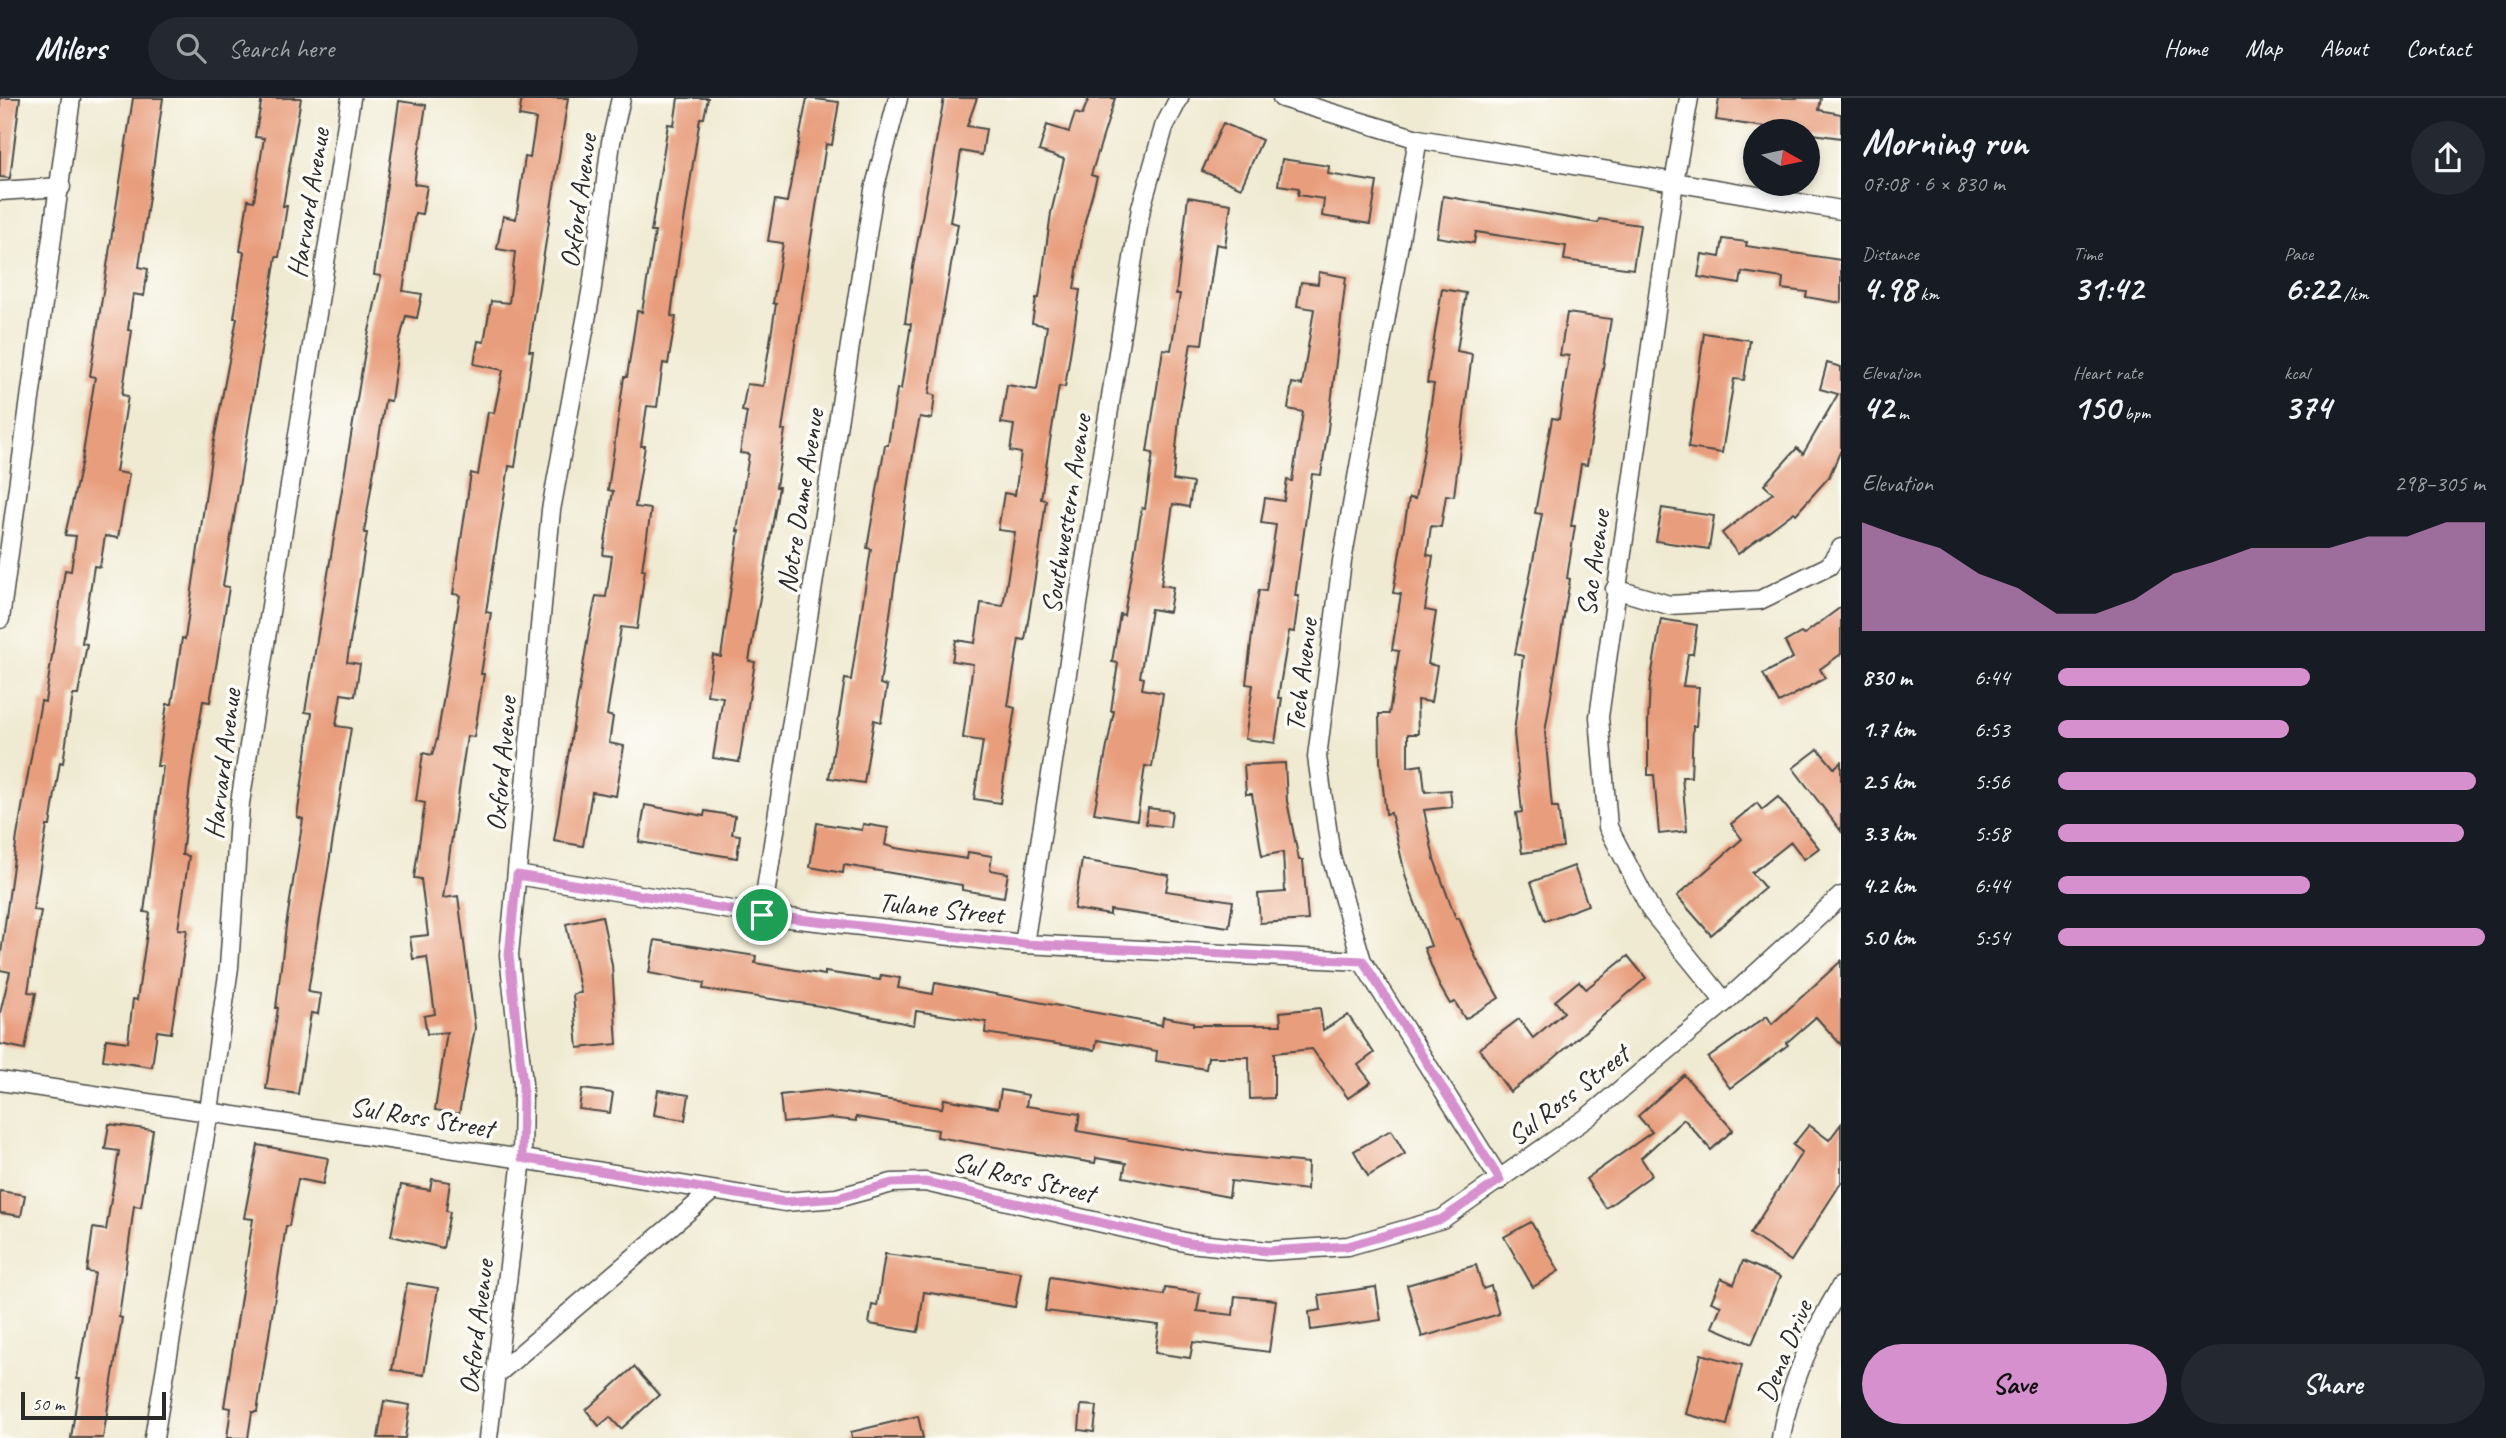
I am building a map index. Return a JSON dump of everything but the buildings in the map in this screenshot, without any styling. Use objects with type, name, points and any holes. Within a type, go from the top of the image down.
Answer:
[{"type":"street","points":[[0,619],[61,187],[71,98]]},
{"type":"street","name":"Harvard Avenue","points":[[154,1438],[209,1111],[229,967],[240,803],[351,98]]},
{"type":"street","name":"Oxford Avenue","points":[[488,1438],[522,1158],[523,1084],[509,955],[551,510],[592,287],[611,142],[621,98]]},
{"type":"street","name":"Notre Dame Avenue","points":[[762,915],[874,190],[898,98]]},
{"type":"street","name":"Southwestern Avenue","points":[[1024,944],[1140,208],[1164,127],[1179,98]]},
{"type":"street","points":[[1282,98],[1418,139],[1841,210]]},
{"type":"street","name":"Sac Avenue","points":[[1689,98],[1674,182],[1599,717],[1608,827],[1652,912],[1725,1002]]},
{"type":"street","name":"Tech Avenue","points":[[1418,139],[1342,561],[1317,757],[1331,856],[1363,961],[1500,1180]]},
{"type":"street","points":[[0,191],[61,187]]},
{"type":"street","points":[[1615,589],[1669,605],[1760,600],[1829,566],[1841,548]]},
{"type":"street","name":"Tulane Street","points":[[517,875],[762,915],[1024,944],[1363,961]]},
{"type":"street","name":"Sul Ross Street","points":[[0,1081],[522,1158],[785,1202],[837,1198],[892,1183],[925,1182],[1189,1243],[1268,1251],[1348,1246],[1442,1219],[1500,1180],[1588,1117],[1725,1002],[1841,896]]},
{"type":"street","points":[[497,1374],[712,1191]]},
{"type":"street","name":"Dena Drive","points":[[1781,1438],[1784,1414],[1824,1315],[1841,1286]]},
{"type":"route","points":[[517,875],[762,915],[1024,944],[1363,961],[1429,1071],[1500,1180],[1442,1219],[1348,1246],[1268,1251],[1189,1243],[925,1182],[892,1183],[837,1198],[785,1202],[522,1158],[523,1084],[509,955],[517,875]]}]
